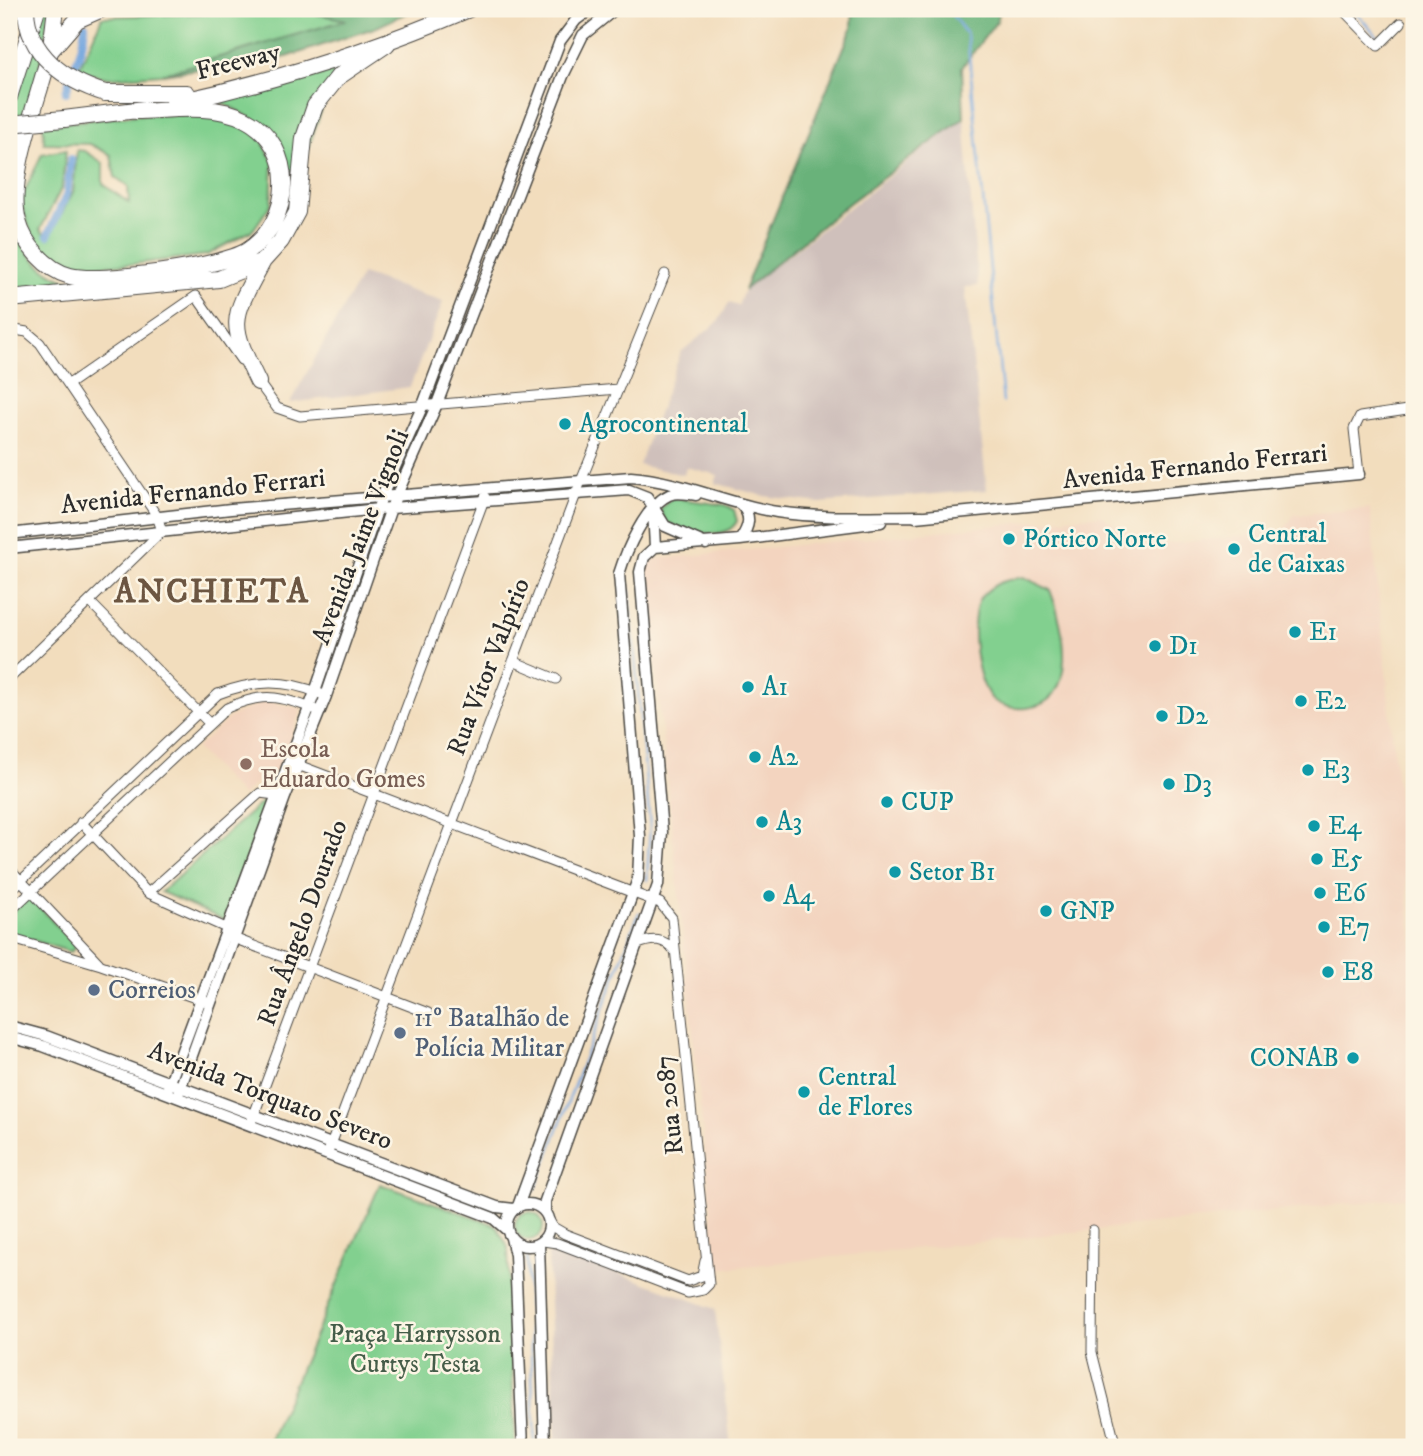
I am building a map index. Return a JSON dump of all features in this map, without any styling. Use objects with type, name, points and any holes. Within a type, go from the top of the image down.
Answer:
[{"type":"highway","points":[[26,9],[32,35],[53,67],[67,78],[105,93],[161,94],[237,90]]},
{"type":"highway","points":[[9,97],[37,9]]},
{"type":"highway","points":[[57,9],[50,52],[24,148],[15,201],[20,229],[41,259],[69,276],[103,279],[220,262],[246,251],[269,232],[282,207],[284,181],[280,159],[266,137],[247,120],[217,110],[136,111]]},
{"type":"highway","points":[[50,52],[77,20],[102,9]]},
{"type":"highway","name":"Freeway","points":[[9,124],[136,111],[237,90],[387,44],[469,9]]},
{"type":"highway","points":[[258,382],[237,339],[240,306],[263,261],[281,241],[297,212],[304,138],[315,106],[338,77],[387,44]]},
{"type":"highway","points":[[9,182],[24,148]]},
{"type":"highway","points":[[9,299],[219,279],[263,261]]},
{"type":"street","name":"Avenida Jaime Vignoli","points":[[321,694],[382,496],[423,405],[560,41],[576,20],[591,9]]},
{"type":"street","name":"Avenida Jaime Vignoli","points":[[174,1090],[206,1002],[226,928],[281,796],[391,508],[437,404],[563,76],[583,35],[615,9]]},
{"type":"street","points":[[1342,9],[1378,46],[1401,23]]},
{"type":"street","points":[[526,133],[539,139]]},
{"type":"street","name":"Rua Vítor Valpírio","points":[[330,1149],[576,494],[665,274]]},
{"type":"street","points":[[69,384],[196,296],[277,408],[300,416],[618,389]]},
{"type":"street","points":[[9,329],[27,332],[40,343],[158,516],[162,531],[9,679]]},
{"type":"street","name":"Avenida Fernando Ferrari","points":[[655,547],[706,544],[922,516],[1359,474],[1354,429],[1360,417],[1414,409]]},
{"type":"street","name":"Avenida Fernando Ferrari","points":[[9,534],[231,509],[631,477],[663,479],[740,503],[813,516],[922,516]]},
{"type":"street","name":"Rua Ângelo Dourado","points":[[252,1120],[488,488]]},
{"type":"street","points":[[461,490],[484,500]]},
{"type":"street","name":"Avenida Fernando Ferrari","points":[[9,548],[378,509],[629,490],[647,497],[665,526],[706,544]]},
{"type":"street","points":[[523,1447],[515,1255],[508,1219],[516,1208],[638,879],[640,836],[619,574],[626,549],[653,510],[669,494],[679,492],[720,498]]},
{"type":"street","points":[[740,503],[746,509],[749,524],[740,540]]},
{"type":"street","points":[[231,509],[232,524]]},
{"type":"street","points":[[545,1447],[541,1242],[549,1231],[545,1201],[638,944],[657,902],[662,859],[640,572],[644,557],[655,547],[653,510]]},
{"type":"street","points":[[90,602],[208,722]]},
{"type":"street","points":[[513,661],[556,679]]},
{"type":"street","points":[[9,892],[218,694],[240,686],[269,682],[292,683],[321,694]]},
{"type":"street","points":[[9,912],[208,722],[235,704],[268,696],[287,698],[315,709]]},
{"type":"street","name":"Avenida Jaime Vignoli","points":[[206,1002],[236,939],[281,796],[298,765],[315,709]]},
{"type":"street","points":[[298,765],[657,902]]},
{"type":"street","points":[[148,894],[260,793],[281,796]]},
{"type":"street","points":[[81,822],[148,894],[226,928],[236,939],[428,1013]]},
{"type":"street","points":[[9,868],[101,965]]},
{"type":"street","name":"Rua 2087","points":[[541,1242],[556,1243],[688,1293],[703,1290],[709,1284],[672,918],[657,902]]},
{"type":"street","points":[[9,938],[101,965],[206,1002]]},
{"type":"street","points":[[638,944],[657,939],[668,943],[676,953]]},
{"type":"street","name":"Avenida Torquato Severo","points":[[9,1026],[46,1036],[103,1063],[330,1149],[497,1207],[516,1208]]},
{"type":"street","name":"Avenida Torquato Severo","points":[[9,1037],[103,1063]]},
{"type":"street","name":"Avenida Torquato Severo","points":[[330,1149],[493,1218],[509,1234]]},
{"type":"street","points":[[516,1208],[533,1204],[547,1216],[553,1227],[565,1234],[688,1281],[702,1276],[705,1252]]},
{"type":"street","points":[[1093,1230],[1091,1352],[1116,1447]]},
{"type":"street","points":[[509,1234],[527,1246],[541,1242]]},
{"type":"shaded area","points":[[964,118],[978,286],[965,287],[987,490],[819,503],[764,496],[715,483],[718,475],[686,467],[684,475],[639,465],[681,352],[718,322],[729,303],[738,306],[744,290]]},
{"type":"shaded area","points":[[362,274],[443,302],[410,387],[290,403]]},
{"type":"shaded area","points":[[1370,508],[1414,958],[1414,1197],[717,1269],[645,564],[656,559],[1101,515],[1143,546],[1282,532],[1294,515]]},
{"type":"shaded area","name":"Escola Eduardo Gomes","points":[[266,701],[301,709],[275,780],[257,782],[242,796],[196,748],[230,717]]},
{"type":"shaded area","points":[[554,1249],[715,1309],[731,1447],[556,1447],[548,1255]]},
{"type":"green space","points":[[43,9],[50,9],[38,75],[9,173],[9,118]]},
{"type":"green space","points":[[853,9],[999,9],[997,21],[962,67],[964,118],[849,203],[744,290],[852,28]]},
{"type":"green space","points":[[298,10],[348,20],[162,74],[108,78],[78,71],[102,17]]},
{"type":"green space","points":[[298,10],[411,11],[377,27],[287,57],[162,74],[346,20]]},
{"type":"green space","points":[[335,71],[294,189],[281,153],[268,132],[247,116],[214,99]]},
{"type":"green space","points":[[212,114],[243,124],[262,140],[273,162],[271,204],[253,230],[207,255],[133,264],[71,267],[47,255],[32,236],[20,201],[42,154],[66,150],[62,187],[40,230],[49,238],[73,192],[77,150],[85,151],[103,163],[103,184],[129,203],[128,186],[115,177],[111,155],[90,144],[44,143],[43,125],[137,115]]},
{"type":"green space","points":[[9,217],[22,244],[40,265],[62,279],[91,286],[9,295]]},
{"type":"green space","points":[[672,498],[725,505],[734,510],[737,521],[724,532],[714,534],[674,525],[666,522],[660,509]]},
{"type":"green space","points":[[1024,577],[1050,590],[1060,622],[1064,660],[1062,677],[1055,692],[1044,703],[1015,708],[996,702],[983,683],[975,652],[974,619],[981,597],[986,592],[1001,582]]},
{"type":"green space","points":[[263,801],[267,802],[224,920],[161,892]]},
{"type":"green space","points":[[29,895],[75,946],[71,952],[9,933],[9,916]]},
{"type":"green space","name":"Praça Harrysson Curtys Testa","points":[[380,1184],[496,1225],[508,1247],[515,1447],[267,1447]]},
{"type":"green space","points":[[529,1212],[539,1216],[543,1226],[539,1236],[529,1240],[519,1236],[515,1226],[519,1216]]},
{"type":"waterway","points":[[948,9],[967,35],[1003,402]]},
{"type":"waterway","points":[[1353,9],[1380,39]]},
{"type":"waterway","points":[[66,92],[80,52],[85,25]]},
{"type":"waterway","points":[[48,235],[67,194],[71,159]]},
{"type":"waterway","points":[[629,590],[650,826],[647,880]]},
{"type":"waterway","points":[[535,1190],[639,913]]},
{"type":"waterway","points":[[527,1257],[535,1447]]},
{"type":"place","name":"Agrocontinental","points":[[565,424]]},
{"type":"place","name":"Pórtico Norte","points":[[1009,539]]},
{"type":"place","name":"Central de Caixas","points":[[1234,549]]},
{"type":"place","name":"E1","points":[[1295,632]]},
{"type":"place","name":"D1","points":[[1155,646]]},
{"type":"place","name":"A1","points":[[748,687]]},
{"type":"place","name":"E2","points":[[1301,701]]},
{"type":"place","name":"D2","points":[[1162,716]]},
{"type":"place","name":"A2","points":[[755,757]]},
{"type":"place","name":"Escola Eduardo Gomes","points":[[246,764]]},
{"type":"place","name":"E3","points":[[1308,770]]},
{"type":"place","name":"D3","points":[[1169,784]]},
{"type":"place","name":"CUP","points":[[887,802]]},
{"type":"place","name":"A3","points":[[762,822]]},
{"type":"place","name":"E4","points":[[1314,826]]},
{"type":"place","name":"E5","points":[[1317,859]]},
{"type":"place","name":"Setor B1","points":[[895,872]]},
{"type":"place","name":"E6","points":[[1320,893]]},
{"type":"place","name":"A4","points":[[769,896]]},
{"type":"place","name":"GNP","points":[[1046,911]]},
{"type":"place","name":"E7","points":[[1324,927]]},
{"type":"place","name":"E8","points":[[1328,972]]},
{"type":"place","name":"Correios","points":[[94,990]]},
{"type":"place","name":"11º Batalhão de Polícia Militar","points":[[400,1033]]},
{"type":"place","name":"CONAB","points":[[1353,1058]]},
{"type":"place","name":"Central de Flores","points":[[804,1092]]},
{"type":"district","name":"ANCHIETA","points":[[212,592]]}]
